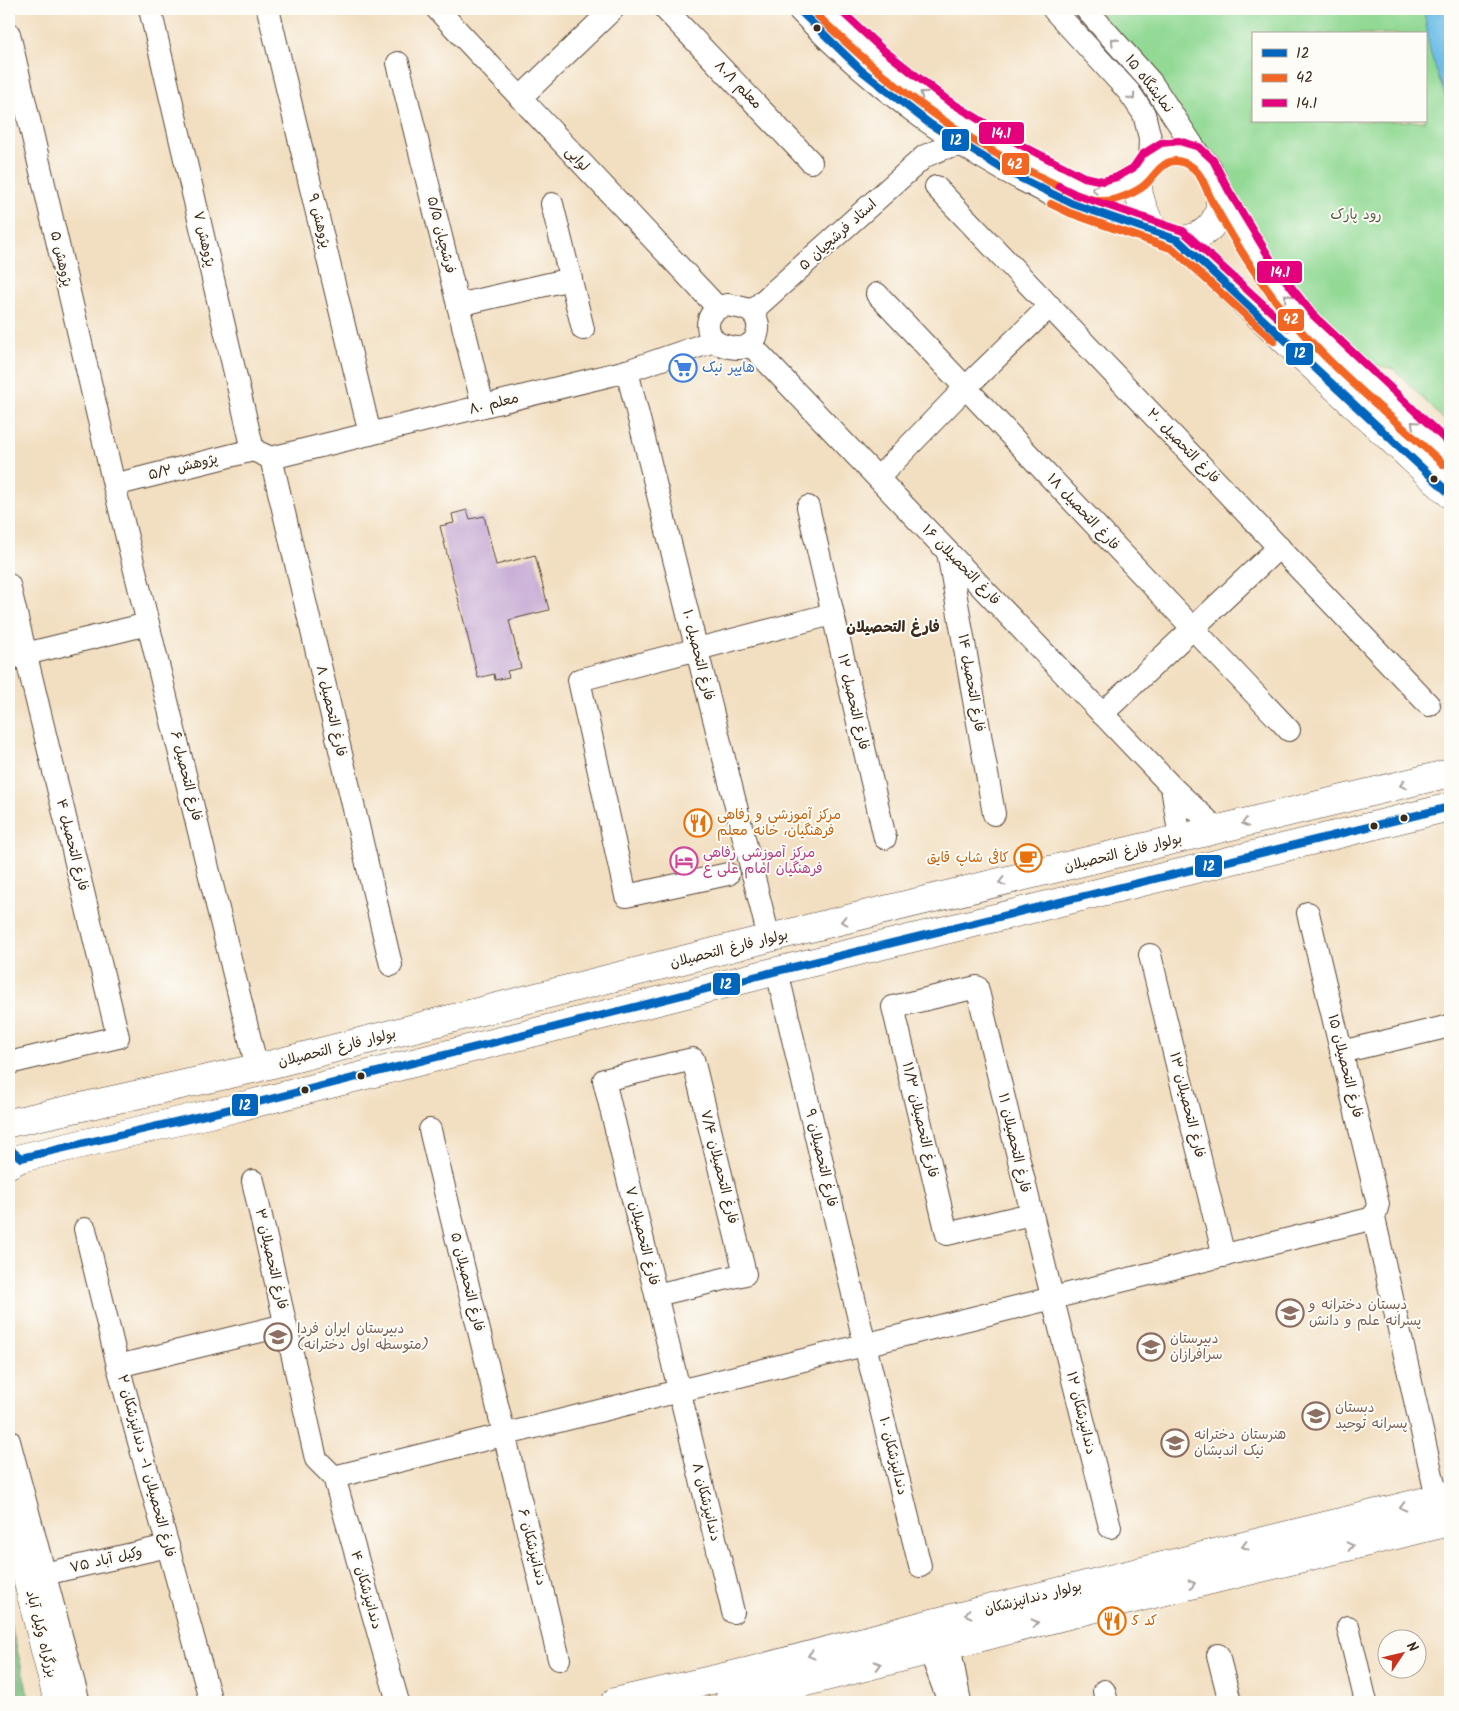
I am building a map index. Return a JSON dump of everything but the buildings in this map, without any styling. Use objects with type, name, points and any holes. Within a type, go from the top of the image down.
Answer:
[{"type":"main road","points":[[1450,457],[1306,322],[1266,271],[1220,196],[1206,165],[1193,155],[1178,151],[1163,153],[1144,169],[1138,192],[1150,224],[1170,238],[1450,494]]},
{"type":"main road","points":[[1170,238],[1195,238],[1210,228],[1219,213],[1220,196]]},
{"type":"main road","name":"بولوار فارغ التحصیلان","points":[[11,1141],[257,1068],[770,938],[1450,773]]},
{"type":"main road","name":"بولوار فارغ التحصیلان","points":[[11,1141],[243,1106],[778,971],[1450,807]]},
{"type":"main road","points":[[770,938],[778,971]]},
{"type":"main road","name":"بولوار دندانپزشکان","points":[[615,1702],[746,1672],[928,1624],[1444,1497]]},
{"type":"main road","name":"بزرگراه وکیل آباد","points":[[9,1507],[28,1546],[63,1700]]},
{"type":"main road","name":"بولوار دندانپزشکان","points":[[728,1702],[1450,1522]]},
{"type":"main road","points":[[928,1624],[940,1648]]},
{"type":"street","name":"پژوهش ۷","points":[[150,9],[262,454]]},
{"type":"street","name":"پژوهش ۹","points":[[268,9],[370,434]]},
{"type":"street","name":"لوایی","points":[[437,9],[718,308]]},
{"type":"street","points":[[520,98],[613,9]]},
{"type":"street","name":"معلم ۸۰/۱","points":[[665,9],[811,162]]},
{"type":"street","points":[[798,9],[862,72],[930,124],[1006,171],[1073,204],[1170,238]]},
{"type":"street","points":[[825,9],[875,56],[941,108],[1016,154],[1081,186],[1103,191],[1121,186],[1144,169]]},
{"type":"street","name":"نمایشگاه ۱۵","points":[[1053,9],[1129,92],[1144,114],[1150,138],[1144,169]]},
{"type":"street","name":"نمایشگاه ۱۵","points":[[1086,9],[1151,82],[1206,165]]},
{"type":"street","name":"پژوهش ۵","points":[[9,34],[114,484]]},
{"type":"street","name":"فرشچیان ۵/۵","points":[[398,63],[483,406]]},
{"type":"street","points":[[925,156],[930,140],[930,124]]},
{"type":"street","name":"استاد فرشچیان ۵","points":[[751,312],[925,156],[944,148],[964,145]]},
{"type":"street","name":"فارغ التحصیل ۲۰","points":[[936,187],[1430,705]]},
{"type":"street","points":[[552,204],[583,329]]},
{"type":"street","points":[[458,305],[571,279]]},
{"type":"street","name":"فارغ التحصیل ۱۸","points":[[877,294],[1289,730]]},
{"type":"street","points":[[728,305],[751,312],[756,317],[758,329],[754,341],[739,348],[719,344],[714,341],[708,329],[708,322],[718,308],[728,305]]},
{"type":"street","points":[[878,478],[965,388],[1050,306]]},
{"type":"street","name":"معلم ۸۰","points":[[262,454],[370,434],[627,371],[714,341]]},
{"type":"street","name":"فارغ التحصیلان ۱۶","points":[[750,344],[1102,714],[1218,830]]},
{"type":"street","name":"فارغ التحصیل ۱۰","points":[[627,371],[770,938]]},
{"type":"street","name":"پژوهش ۵/۲","points":[[114,484],[262,454]]},
{"type":"street","name":"فارغ التحصیل ۸","points":[[262,454],[391,965]]},
{"type":"street","name":"فارغ التحصیل ۶","points":[[114,484],[257,1068]]},
{"type":"street","name":"فارغ التحصیل ۱۲","points":[[808,507],[885,838]]},
{"type":"street","points":[[1102,714],[1279,547]]},
{"type":"street","name":"فارغ التحصیل ۱۴","points":[[948,552],[994,814]]},
{"type":"street","name":"فارغ التحصیل ۴","points":[[9,585],[17,656],[118,1037],[9,1063]]},
{"type":"street","points":[[728,874],[626,896],[579,680],[832,614]]},
{"type":"street","points":[[17,656],[148,624]]},
{"type":"street","points":[[1172,786],[1180,839]]},
{"type":"street","name":"فارغ التحصیلان ۱۵","points":[[1308,913],[1378,1204],[1374,1218],[1444,1497]]},
{"type":"street","name":"فارغ التحصیلان ۱۳","points":[[1150,955],[1224,1256]]},
{"type":"street","name":"فارغ التحصیلان ۹","points":[[778,971],[865,1345]]},
{"type":"street","name":"فارغ التحصیلان ۱۱","points":[[893,1007],[977,987],[1051,1299]]},
{"type":"street","name":"فارغ التحصیلان ۱۱/۳","points":[[893,1007],[947,1234],[1031,1214]]},
{"type":"street","points":[[1341,1052],[1450,1026]]},
{"type":"street","name":"فارغ التحصیلان ۷/۴","points":[[604,1080],[693,1059],[745,1274],[656,1295]]},
{"type":"street","name":"فارغ التحصیلان ۷","points":[[604,1080],[679,1391]]},
{"type":"street","name":"فارغ التحصیلان ۵","points":[[430,1130],[504,1435]]},
{"type":"street","name":"فارغ التحصیلان ۳","points":[[253,1181],[316,1459],[334,1477]]},
{"type":"street","points":[[334,1477],[1374,1218]]},
{"type":"street","name":"فارغ التحصیلان ۱- دندانپزشکان ۲","points":[[85,1229],[118,1366],[211,1702]]},
{"type":"street","name":"دندانپزشکان ۱۲","points":[[1051,1299],[1110,1527]]},
{"type":"street","points":[[118,1366],[285,1325]]},
{"type":"street","name":"دندانپزشکان ۱۰","points":[[865,1345],[920,1566]]},
{"type":"street","name":"دندانپزشکان ۸","points":[[679,1391],[733,1612]]},
{"type":"street","name":"دندانپزشکان ۶","points":[[504,1435],[560,1659]]},
{"type":"street","points":[[9,1441],[28,1546],[44,1574],[63,1700]]},
{"type":"street","name":"دندانپزشکان ۴","points":[[334,1477],[398,1702]]},
{"type":"street","name":"وکیل آباد ۷۵","points":[[44,1574],[168,1546]]},
{"type":"street","points":[[1348,1627],[1366,1702]]},
{"type":"street","points":[[940,1648],[949,1702]]},
{"type":"street","points":[[940,1648],[960,1702]]},
{"type":"street","points":[[1218,1655],[1230,1702]]},
{"type":"green space","name":"رود پارک","points":[[1098,9],[1450,9],[1450,426],[1394,369],[1375,365],[1309,312]]},
{"type":"green space","points":[[9,1617],[30,1702],[9,1702]]},
{"type":"water","points":[[1424,9],[1450,9],[1450,110],[1430,52]]},
{"type":"transit line","name":"12","points":[[798,9],[862,71],[930,124],[1006,171],[1073,204],[1178,240],[1450,494]]},
{"type":"transit line","name":"14.1","points":[[839,9],[882,49],[947,100],[1021,145],[1084,177],[1103,181],[1117,177],[1133,168],[1142,155],[1161,143],[1179,141],[1199,147],[1213,160],[1229,191],[1274,265],[1313,315],[1450,444]]},
{"type":"transit line","name":"42","points":[[818,16],[895,85],[949,124],[1008,160],[1077,195],[1094,200],[1113,200],[1126,196],[1144,186],[1160,168],[1170,162],[1182,162],[1189,165],[1197,172],[1245,258],[1276,302],[1344,375],[1443,464]]},
{"type":"transit line","name":"14.1","points":[[1059,186],[1077,195],[1183,231],[1288,327]]},
{"type":"transit line","name":"42","points":[[1051,204],[1070,213],[1173,249],[1274,341]]},
{"type":"transit line","name":"12","points":[[9,1145],[13,1152],[21,1158],[235,1108],[777,971],[1450,807]]},
{"type":"place","name":"هایپر نیک","points":[[683,368]]},
{"type":"place","name":"مرکز آموزشی و رفاهی فرهنگیان، خانه معلم","points":[[698,823]]},
{"type":"place","name":"کافی شاپ قایق","points":[[1028,858]]},
{"type":"place","name":"مرکز آموزشی رفاهی فرهنگیان امام علی ع","points":[[684,861]]},
{"type":"place","name":"دبستان دخترانه و پسرانه علم و دانش","points":[[1290,1313]]},
{"type":"place","name":"دبیرستان ایران فردا (متوسطه اول دخترانه)","points":[[278,1337]]},
{"type":"place","name":"دبیرستان سرافرازان","points":[[1151,1347]]},
{"type":"place","name":"دبستان پسرانه توحید","points":[[1316,1416]]},
{"type":"place","name":"هنرستان دخترانه نیک اندیشان","points":[[1175,1443]]},
{"type":"place","name":"کد 5","points":[[1112,1621]]},
{"type":"district","name":"فارغ التحصیلان","points":[[893,628]]}]
